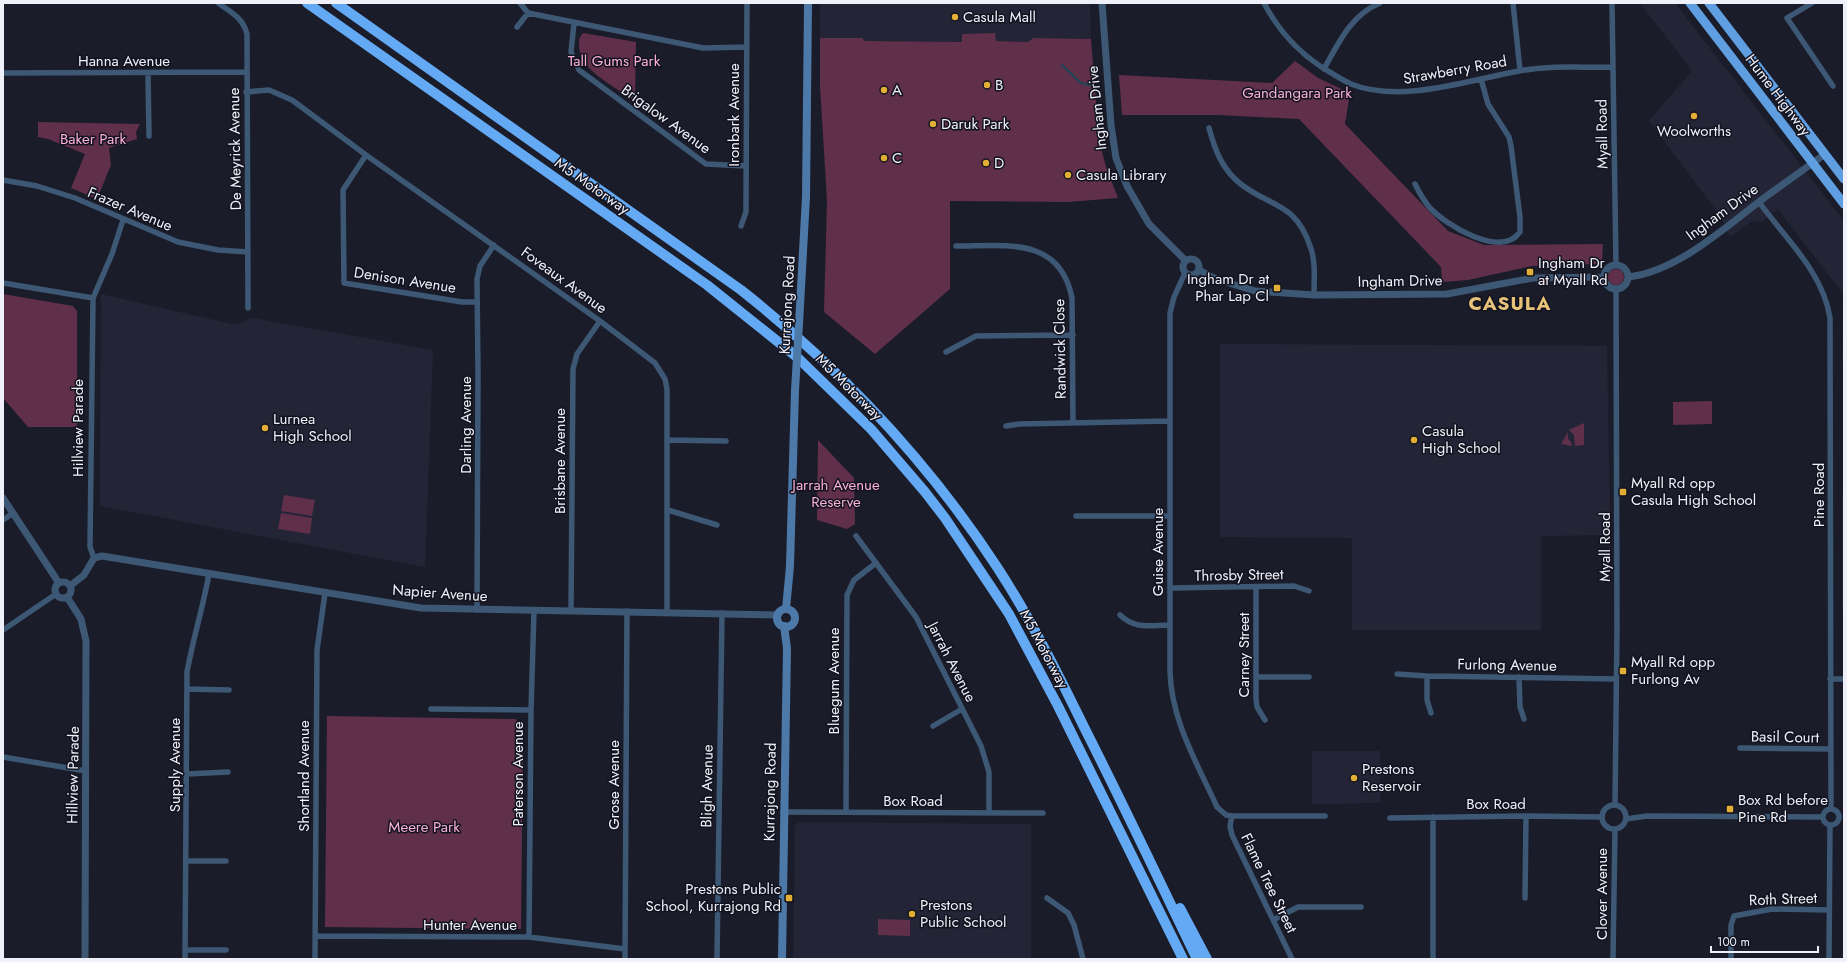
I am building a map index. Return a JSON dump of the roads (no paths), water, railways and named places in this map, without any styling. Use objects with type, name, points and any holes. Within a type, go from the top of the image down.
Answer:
[{"type":"highway","name":"M5 Motorway","points":[[307,3],[707,285],[797,357],[871,429],[925,492],[945,518],[1009,614],[1058,706],[1183,959]]},
{"type":"highway","name":"M5 Motorway","points":[[336,3],[735,286],[782,322],[847,381],[890,426],[948,496],[997,567],[1040,640],[1114,787],[1197,959]]},
{"type":"highway","name":"Hume Highway","points":[[1690,3],[1844,204]]},
{"type":"highway","name":"Hume Highway","points":[[1709,3],[1844,179]]},
{"type":"highway","points":[[1114,787],[1207,959]]},
{"type":"main road","name":"Kurrajong Road","points":[[786,609],[790,566],[795,390],[806,197],[808,3]]},
{"type":"main road","points":[[786,609],[792,611],[794,618],[791,624],[784,626],[778,622],[778,615],[782,610],[786,609]]},
{"type":"main road","name":"Kurrajong Road","points":[[782,959],[783,812],[788,648],[784,626]]},
{"type":"street","name":"De Meyrick Avenue","points":[[218,3],[240,18],[244,24],[247,34],[246,92],[248,308]]},
{"type":"street","points":[[520,3],[528,13],[574,23],[703,48],[747,47]]},
{"type":"street","name":"Ironbark Avenue","points":[[742,226],[746,212],[747,3]]},
{"type":"street","name":"Ingham Drive","points":[[1102,3],[1102,27],[1111,125],[1116,158],[1127,186],[1149,224],[1185,260]]},
{"type":"street","name":"Strawberry Road","points":[[1264,3],[1288,38],[1305,55],[1324,69],[1352,84],[1366,88],[1396,92],[1481,79],[1520,70],[1613,67]]},
{"type":"street","points":[[1324,69],[1341,38],[1355,19],[1380,3]]},
{"type":"street","points":[[1513,3],[1520,70]]},
{"type":"street","name":"Myall Road","points":[[1612,3],[1616,265]]},
{"type":"street","points":[[1812,3],[1787,18],[1832,86]]},
{"type":"street","points":[[518,27],[528,13]]},
{"type":"street","name":"Brigalow Avenue","points":[[574,23],[571,52],[574,62],[579,70],[706,164],[746,166]]},
{"type":"street","name":"Hanna Avenue","points":[[3,73],[246,72]]},
{"type":"street","points":[[148,73],[149,136]]},
{"type":"street","points":[[1415,184],[1430,208],[1460,231],[1482,239],[1494,241],[1510,240],[1520,232],[1520,217],[1509,137],[1488,104],[1481,79]]},
{"type":"street","name":"Foveaux Avenue","points":[[246,92],[269,90],[292,100],[366,155],[494,244],[655,363],[665,379],[668,389],[667,612]]},
{"type":"street","points":[[1209,128],[1218,159],[1228,172],[1250,191],[1283,208],[1300,225],[1311,246],[1313,258],[1314,295]]},
{"type":"street","name":"Ingham Drive","points":[[1628,277],[1652,272],[1670,265],[1738,219],[1825,154]]},
{"type":"street","name":"Denison Avenue","points":[[366,155],[343,190],[344,283],[462,302],[477,302]]},
{"type":"street","name":"Frazer Avenue","points":[[3,180],[37,186],[75,198],[123,220],[178,242],[218,250],[248,252]]},
{"type":"street","name":"Pine Road","points":[[1759,202],[1812,271],[1826,298],[1830,318],[1829,749],[1831,809]]},
{"type":"street","points":[[3,283],[93,298],[112,254],[123,220]]},
{"type":"street","name":"Darling Avenue","points":[[477,610],[478,272],[494,244]]},
{"type":"street","name":"Randwick Close","points":[[956,246],[1020,246],[1031,248],[1049,258],[1063,273],[1071,290],[1073,335],[1073,423]]},
{"type":"street","points":[[1189,258],[1195,259],[1199,264],[1199,270],[1196,274],[1191,275],[1185,273],[1182,267],[1185,260],[1189,258]]},
{"type":"street","points":[[1616,265],[1624,268],[1628,277],[1623,286],[1616,289],[1607,286],[1604,277],[1606,269],[1616,265]]},
{"type":"street","name":"Ingham Drive","points":[[1199,270],[1216,279],[1255,291],[1314,295],[1447,294],[1533,278],[1604,277]]},
{"type":"street","name":"Guise Avenue","points":[[1185,273],[1174,297],[1170,313],[1170,692],[1179,724],[1217,807],[1226,815],[1232,816]]},
{"type":"street","name":"Myall Road","points":[[1615,805],[1616,289]]},
{"type":"street","name":"Hillview Parade","points":[[93,298],[90,547],[94,558]]},
{"type":"street","name":"Brisbane Avenue","points":[[571,610],[573,370],[577,354],[600,321]]},
{"type":"street","points":[[946,352],[976,336],[1073,335]]},
{"type":"street","points":[[1006,426],[1169,421]]},
{"type":"street","points":[[667,440],[726,441]]},
{"type":"street","points":[[3,498],[59,583]]},
{"type":"street","points":[[668,510],[717,526]]},
{"type":"street","points":[[3,520],[13,513]]},
{"type":"street","points":[[1076,516],[1170,516]]},
{"type":"street","name":"Jarrah Avenue","points":[[856,536],[916,616],[981,746],[987,762],[989,813]]},
{"type":"street","name":"Napier Avenue","points":[[94,558],[102,556],[415,608],[778,615]]},
{"type":"street","points":[[70,586],[84,575],[94,558]]},
{"type":"street","name":"Bluegum Avenue","points":[[846,812],[847,595],[856,578],[876,563]]},
{"type":"street","name":"Supply Avenue","points":[[185,959],[187,689],[190,655],[203,608],[209,574]]},
{"type":"street","points":[[59,583],[64,582],[70,586]]},
{"type":"street","points":[[56,594],[56,587],[59,583]]},
{"type":"street","points":[[56,594],[60,597],[67,597],[70,592],[70,586]]},
{"type":"street","name":"Throsby Street","points":[[1170,588],[1256,588],[1294,586],[1308,591]]},
{"type":"street","name":"Carney Street","points":[[1256,588],[1257,706],[1265,720]]},
{"type":"street","name":"Shortland Avenue","points":[[315,959],[316,657],[325,593]]},
{"type":"street","points":[[3,630],[56,594]]},
{"type":"street","name":"Hillview Parade","points":[[67,597],[81,619],[86,641],[85,959]]},
{"type":"street","name":"Paterson Avenue","points":[[529,937],[531,710],[534,611]]},
{"type":"street","name":"Grose Avenue","points":[[625,959],[627,611]]},
{"type":"street","name":"Bligh Avenue","points":[[717,959],[722,613]]},
{"type":"street","points":[[1120,615],[1129,623],[1136,625],[1170,625]]},
{"type":"street","name":"Furlong Avenue","points":[[1397,674],[1427,676],[1616,678]]},
{"type":"street","points":[[1427,676],[1427,700],[1431,713]]},
{"type":"street","points":[[1256,677],[1309,677]]},
{"type":"street","points":[[1519,677],[1520,707],[1524,720]]},
{"type":"street","points":[[1830,679],[1844,679]]},
{"type":"street","points":[[187,689],[229,690]]},
{"type":"street","points":[[431,709],[531,710]]},
{"type":"street","points":[[933,726],[962,709]]},
{"type":"street","name":"Basil Court","points":[[1740,748],[1829,749]]},
{"type":"street","points":[[3,757],[86,771]]},
{"type":"street","points":[[187,774],[228,772]]},
{"type":"street","points":[[1615,805],[1625,811],[1626,819],[1623,826],[1614,829],[1605,825],[1602,817],[1605,810],[1615,805]]},
{"type":"street","points":[[1822,818],[1825,811],[1831,809],[1836,811],[1842,817],[1838,823],[1830,826]]},
{"type":"street","name":"Box Road","points":[[783,812],[1043,813]]},
{"type":"street","points":[[1232,816],[1325,816]]},
{"type":"street","name":"Flame Tree Street","points":[[1232,816],[1230,826],[1232,836],[1292,959]]},
{"type":"street","points":[[1433,816],[1433,959]]},
{"type":"street","name":"Box Road","points":[[1390,818],[1433,816],[1602,817]]},
{"type":"street","points":[[1525,898],[1526,816]]},
{"type":"street","points":[[1626,819],[1647,816],[1822,818]]},
{"type":"street","points":[[1822,818],[1825,823],[1830,826]]},
{"type":"street","points":[[1829,959],[1830,826]]},
{"type":"street","name":"Clover Avenue","points":[[1613,959],[1614,829]]},
{"type":"street","points":[[186,861],[226,861]]},
{"type":"street","points":[[1047,898],[1068,914],[1074,925],[1083,959]]},
{"type":"street","points":[[1273,920],[1298,907],[1361,907]]},
{"type":"street","name":"Roth Street","points":[[1731,959],[1731,925],[1734,916],[1772,909],[1829,910]]},
{"type":"street","name":"Hunter Avenue","points":[[315,936],[529,937],[625,949]]},
{"type":"street","points":[[185,950],[226,950]]},
{"type":"waterway","points":[[1062,65],[1081,83],[1097,87]]},
{"type":"place","name":"Casula Mall","points":[[955,17]]},
{"type":"place","name":"B","points":[[987,85]]},
{"type":"place","name":"A","points":[[884,90]]},
{"type":"place","name":"Woolworths","points":[[1694,116]]},
{"type":"place","name":"Daruk Park","points":[[933,124]]},
{"type":"place","name":"C","points":[[884,158]]},
{"type":"place","name":"D","points":[[986,163]]},
{"type":"place","name":"Casula Library","points":[[1068,175]]},
{"type":"place","name":"Ingham Dr at Myall Rd","points":[[1530,272]]},
{"type":"place","name":"Ingham Dr at Phar Lap Cl","points":[[1277,288]]},
{"type":"place","name":"Lurnea High School","points":[[265,428]]},
{"type":"place","name":"Casula High School","points":[[1414,440]]},
{"type":"place","name":"Myall Rd opp Casula High School","points":[[1623,492]]},
{"type":"place","name":"Myall Rd opp Furlong Av","points":[[1623,671]]},
{"type":"place","name":"Prestons Reservoir","points":[[1354,778]]},
{"type":"place","name":"Box Rd before Pine Rd","points":[[1730,809]]},
{"type":"place","name":"Prestons Public School, Kurrajong Rd","points":[[789,898]]},
{"type":"place","name":"Prestons Public School","points":[[912,914]]},
{"type":"district","name":"CASULA","points":[[1510,303]]},
{"type":"park label","name":"Tall Gums Park","points":[[614,61]]},
{"type":"park label","name":"Gandangara Park","points":[[1297,93]]},
{"type":"park label","name":"Baker Park","points":[[93,139]]},
{"type":"park label","name":"Jarrah Avenue Reserve","points":[[836,494]]},
{"type":"park label","name":"Meere Park","points":[[424,827]]}]
